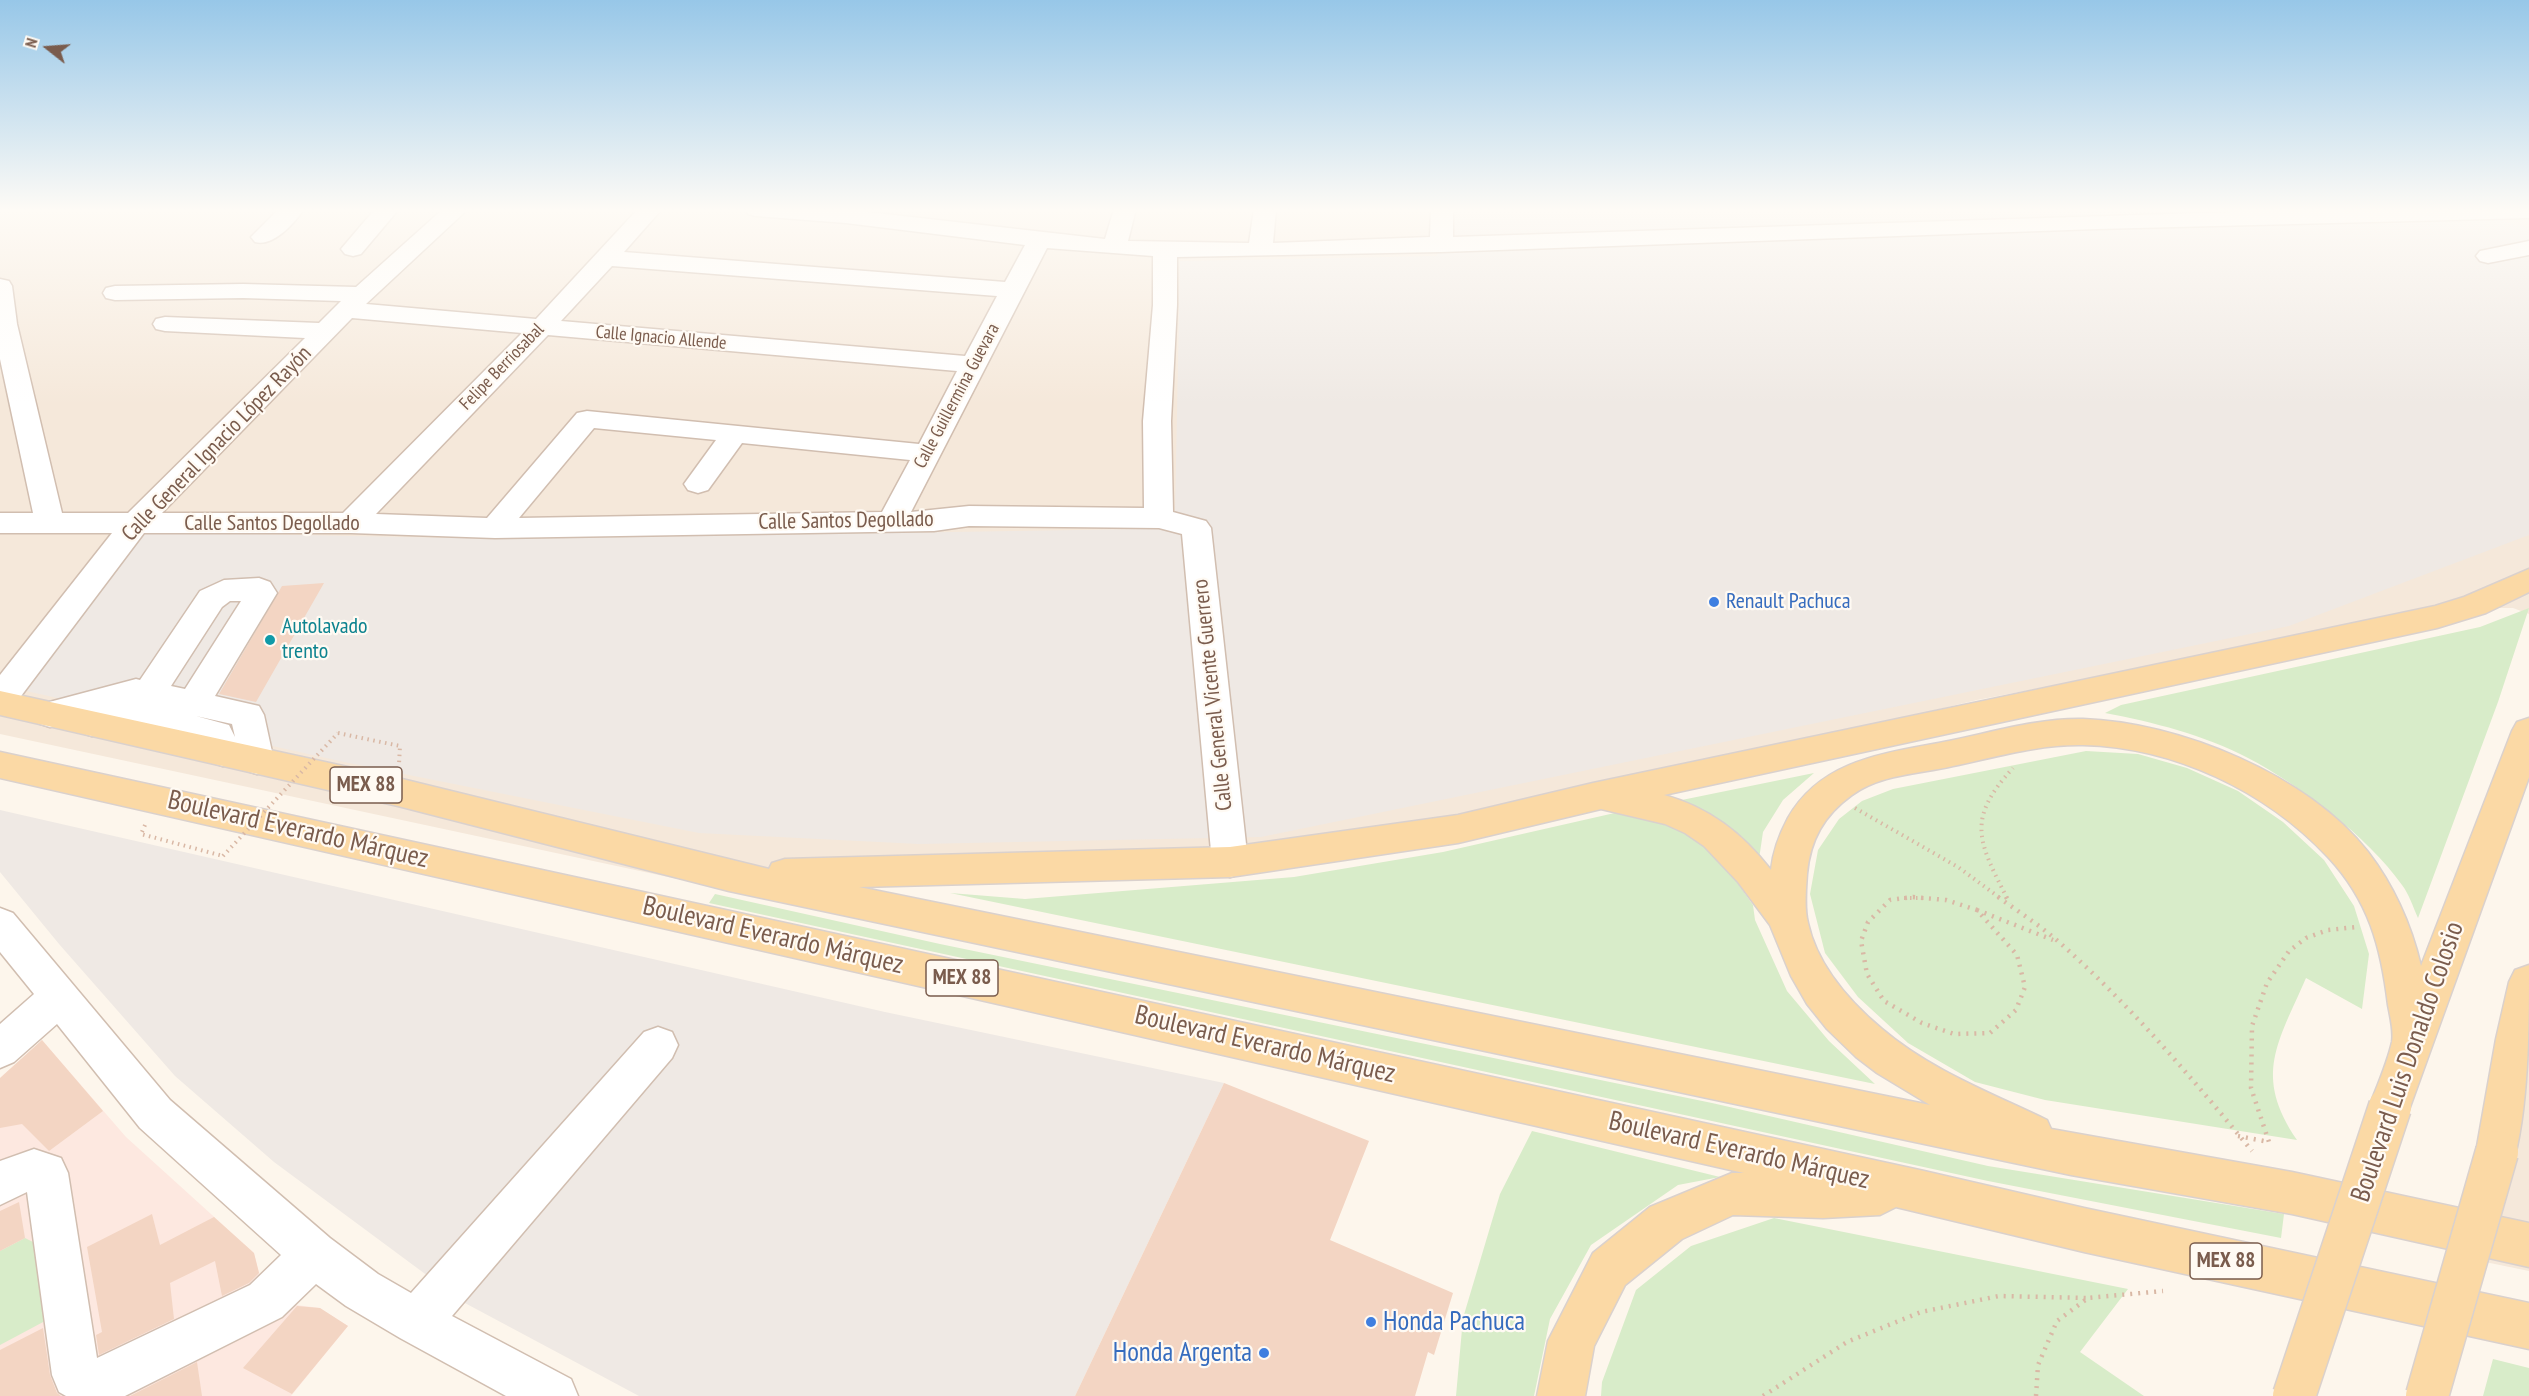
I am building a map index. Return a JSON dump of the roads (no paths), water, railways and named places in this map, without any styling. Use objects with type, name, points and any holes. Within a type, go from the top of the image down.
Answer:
[{"type":"main road","points":[[729,876],[1230,862],[1458,829],[1593,797],[2437,617],[2475,605],[2529,579]]},
{"type":"main road","name":"MEX 88","points":[[0,701],[91,724],[398,792],[729,876],[2071,1154],[2292,1193],[2529,1245]]},
{"type":"main road","name":"Boulevard Luis Donaldo Colosio","points":[[2294,1396],[2413,1039],[2529,731]]},
{"type":"main road","points":[[1788,920],[1787,868],[1798,831],[1815,805],[1843,783],[1877,769],[2037,735],[2087,732],[2145,739],[2194,754],[2240,774],[2284,799],[2321,828],[2350,857],[2376,892],[2395,932],[2413,1039]]},
{"type":"main road","name":"Boulevard Everardo Márquez","points":[[0,765],[1924,1192],[2084,1230],[2529,1326]]},
{"type":"main road","points":[[1593,797],[1636,802],[1670,810],[1693,819],[1731,848],[1788,920],[1807,971],[1851,1026],[1911,1074],[2071,1154]]},
{"type":"main road","points":[[2427,1396],[2497,1152],[2516,1039],[2529,982]]},
{"type":"main road","points":[[1561,1396],[1571,1341],[1610,1269],[1666,1223],[1732,1194],[1823,1196],[1924,1192]]},
{"type":"street","name":"Calle General Ignacio López Rayón","points":[[0,701],[135,524],[355,302],[386,274]]},
{"type":"street","name":"Felipe Berriosabal","points":[[351,523],[541,328],[589,274]]},
{"type":"street","points":[[810,274],[1013,290]]},
{"type":"street","name":"Calle Guillermina Guevara","points":[[892,521],[1021,274]]},
{"type":"street","points":[[1159,518],[1157,420],[1165,274]]},
{"type":"street","points":[[0,286],[5,324],[49,521]]},
{"type":"street","name":"Calle Ignacio Allende","points":[[116,293],[243,291],[355,302],[541,328],[974,365]]},
{"type":"street","points":[[165,324],[326,332]]},
{"type":"street","points":[[495,528],[587,419],[926,453]]},
{"type":"street","points":[[698,484],[735,434]]},
{"type":"street","name":"Calle Santos Degollado","points":[[0,523],[49,521],[135,524],[351,523],[495,528],[934,521],[969,516],[1159,518],[1196,528]]},
{"type":"street","name":"Calle General Vicente Guerrero","points":[[1196,528],[1230,862]]},
{"type":"street","points":[[149,693],[211,599],[224,591],[259,589],[262,592],[193,703]]},
{"type":"street","points":[[50,714],[136,691],[247,715],[257,761]]},
{"type":"street","points":[[0,924],[155,1114],[314,1254],[362,1290],[416,1322],[554,1396]]},
{"type":"street","points":[[0,1049],[59,997]]},
{"type":"street","points":[[416,1322],[658,1045]]},
{"type":"street","points":[[0,1184],[27,1170],[39,1169],[46,1173],[76,1375],[89,1383],[104,1381],[267,1301],[314,1254]]},
{"type":"place","name":"Renault Pachuca","points":[[1714,602]]},
{"type":"place","name":"Autolavado trento","points":[[270,640]]},
{"type":"place","name":"Honda Pachuca","points":[[1371,1322]]},
{"type":"place","name":"Honda Argenta","points":[[1264,1353]]}]
